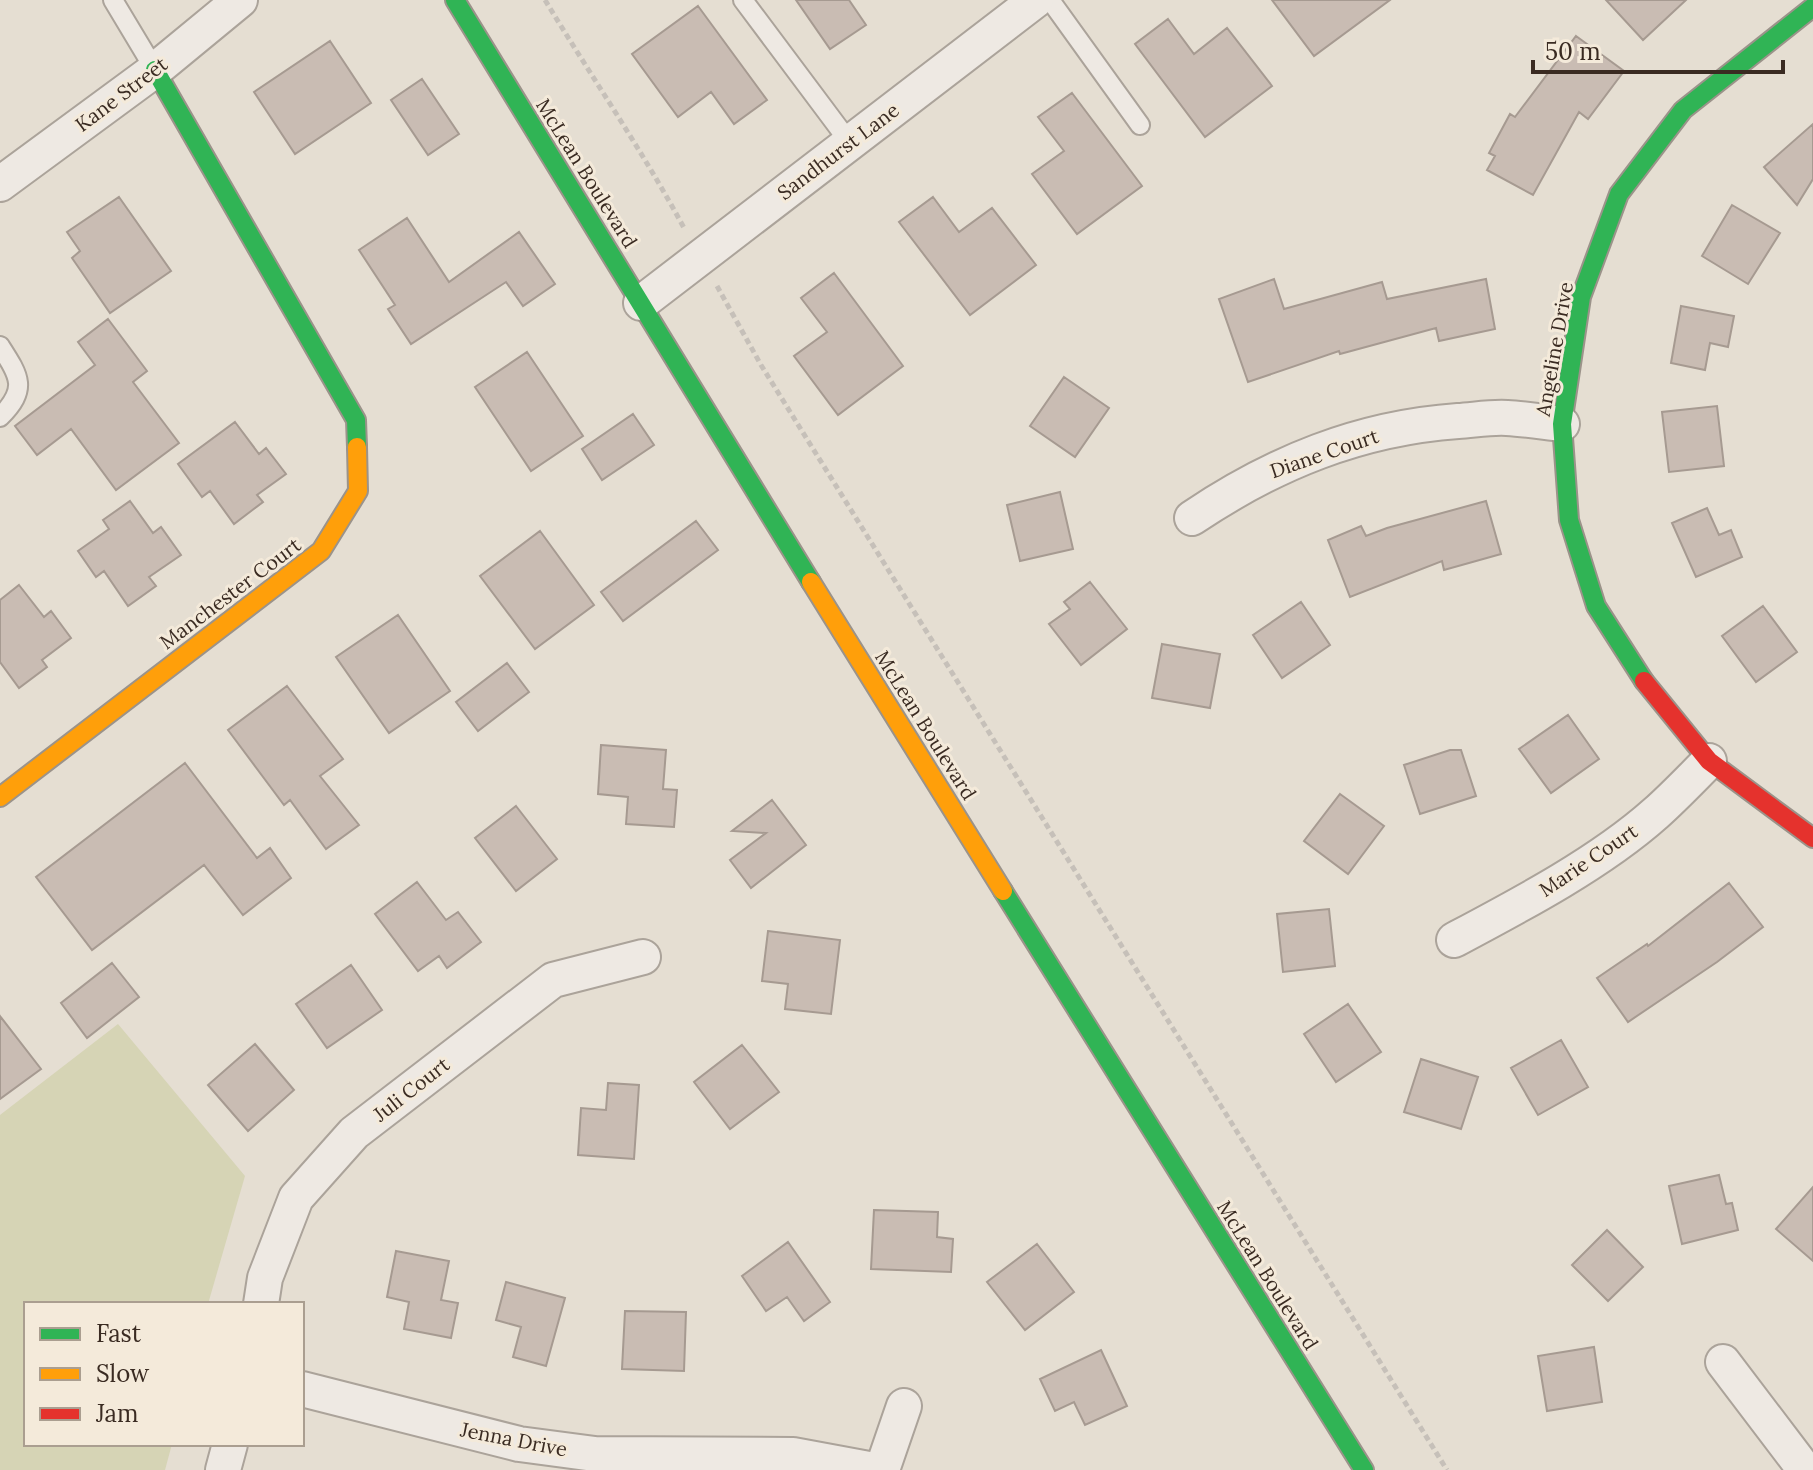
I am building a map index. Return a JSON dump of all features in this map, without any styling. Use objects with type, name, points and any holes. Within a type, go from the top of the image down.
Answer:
[{"type":"street","name":"Kane Street","points":[[0,184],[155,70],[240,0]]},
{"type":"street","name":"McLean Boulevard","points":[[455,0],[804,571],[1364,1470]]},
{"type":"street","name":"Sandhurst Lane","points":[[641,303],[1036,0]]},
{"type":"street","name":"Angeline Drive","points":[[1813,7],[1683,110],[1619,194],[1581,297],[1562,424],[1569,520],[1596,606],[1650,691],[1709,761],[1813,838]]},
{"type":"street","name":"Manchester Court","points":[[0,797],[321,551],[358,491],[356,420],[155,70]]},
{"type":"street","name":"Diane Court","points":[[1192,518],[1233,490],[1278,467],[1370,434],[1435,423],[1504,417],[1562,424]]},
{"type":"street","name":"Marie Court","points":[[1454,940],[1522,904],[1594,858],[1654,815],[1709,761]]},
{"type":"street","name":"Juli Court","points":[[261,1302],[265,1278],[296,1198],[354,1133],[553,980],[643,957]]},
{"type":"street","points":[[1723,1362],[1805,1470]]},
{"type":"street","name":"Jenna Drive","points":[[304,1390],[519,1444],[595,1454],[793,1455],[874,1470]]},
{"type":"street","points":[[882,1470],[904,1406]]},
{"type":"street","points":[[223,1470],[229,1446]]},
{"type":"lane","points":[[113,0],[155,70]]},
{"type":"lane","points":[[743,0],[850,143]]},
{"type":"lane","points":[[1050,0],[1140,125]]},
{"type":"lane","points":[[0,346],[11,363],[19,387],[16,400],[0,417]]},
{"type":"path","points":[[545,0],[654,173],[761,365],[1447,1470]]},
{"type":"shaded area","points":[[118,1024],[245,1176],[209,1302],[24,1302],[24,1446],[171,1446],[165,1470],[0,1470],[0,1115]]},
{"type":"building","points":[[796,0],[849,0],[866,25],[830,49]]},
{"type":"building","points":[[1272,0],[1390,0],[1314,56]]},
{"type":"building","points":[[1606,0],[1686,0],[1643,40]]},
{"type":"building","points":[[698,6],[767,100],[734,124],[711,92],[678,117],[632,54]]},
{"type":"building","points":[[1168,19],[1194,54],[1227,28],[1272,86],[1205,137],[1135,44]]},
{"type":"building","points":[[1576,36],[1624,71],[1588,119],[1579,112],[1533,195],[1487,170],[1495,156],[1489,153],[1510,114],[1515,117]]},
{"type":"building","points":[[330,41],[371,103],[295,154],[254,92]]},
{"type":"building","points":[[422,79],[459,134],[428,155],[391,100]]},
{"type":"building","points":[[1072,93],[1142,186],[1077,234],[1032,174],[1064,151],[1038,117]]},
{"type":"building","points":[[1813,124],[1813,179],[1797,205],[1764,167]]},
{"type":"building","points":[[119,197],[171,271],[110,313],[72,258],[80,251],[67,232]]},
{"type":"building","points":[[933,197],[959,232],[992,208],[1036,265],[970,315],[899,222]]},
{"type":"building","points":[[1732,205],[1780,233],[1748,284],[1702,256]]},
{"type":"building","points":[[407,218],[449,282],[519,232],[555,284],[523,306],[506,282],[411,344],[388,309],[395,305],[359,250]]},
{"type":"building","points":[[834,273],[903,366],[838,415],[794,356],[827,332],[801,298]]},
{"type":"building","points":[[1274,279],[1284,309],[1382,282],[1387,299],[1486,279],[1495,329],[1439,341],[1436,328],[1340,354],[1339,351],[1248,382],[1219,299]]},
{"type":"building","points":[[1681,306],[1734,316],[1728,347],[1710,343],[1705,370],[1671,363]]},
{"type":"building","points":[[108,319],[147,371],[133,382],[179,443],[116,490],[71,429],[37,455],[15,426],[95,365],[78,342]]},
{"type":"building","points":[[527,352],[583,436],[531,471],[475,387]]},
{"type":"building","points":[[1064,377],[1109,408],[1075,457],[1030,426]]},
{"type":"building","points":[[1717,406],[1724,466],[1669,472],[1662,412]]},
{"type":"building","points":[[633,414],[654,445],[602,480],[582,449]]},
{"type":"building","points":[[235,422],[259,454],[266,448],[286,474],[257,495],[263,502],[234,524],[210,491],[202,497],[178,464]]},
{"type":"building","points":[[1060,492],[1073,549],[1020,561],[1007,505]]},
{"type":"building","points":[[130,501],[153,533],[161,527],[181,555],[149,577],[156,586],[128,606],[104,571],[96,577],[78,551],[109,529],[103,520]]},
{"type":"building","points":[[1486,501],[1501,554],[1444,570],[1442,561],[1350,597],[1328,540],[1361,526],[1366,536]]},
{"type":"building","points":[[1707,508],[1719,535],[1731,530],[1742,557],[1696,577],[1672,523]]},
{"type":"building","points":[[696,521],[718,550],[623,621],[601,592]]},
{"type":"building","points":[[540,531],[594,605],[535,649],[480,576]]},
{"type":"building","points":[[1090,582],[1127,629],[1081,665],[1049,624],[1070,609],[1064,602]]},
{"type":"building","points":[[19,585],[44,617],[51,611],[71,638],[42,660],[47,667],[19,688],[0,662],[0,600]]},
{"type":"building","points":[[1301,602],[1330,645],[1282,678],[1253,635]]},
{"type":"building","points":[[1763,606],[1797,652],[1756,682],[1722,636]]},
{"type":"building","points":[[398,615],[450,691],[389,733],[336,657]]},
{"type":"building","points":[[1162,644],[1220,654],[1210,708],[1152,698]]},
{"type":"building","points":[[507,663],[529,692],[478,731],[456,702]]},
{"type":"building","points":[[287,686],[343,759],[320,776],[359,825],[326,849],[290,800],[284,805],[228,730]]},
{"type":"building","points":[[1568,715],[1599,759],[1551,793],[1519,749]]},
{"type":"building","points":[[601,745],[666,750],[663,789],[677,790],[674,827],[626,824],[628,797],[598,794]]},
{"type":"building","points":[[1450,750],[1461,750],[1476,796],[1420,814],[1404,765]]},
{"type":"building","points":[[185,763],[257,858],[270,848],[291,878],[243,915],[204,865],[92,950],[36,877]]},
{"type":"building","points":[[1340,794],[1384,826],[1348,874],[1304,841]]},
{"type":"building","points":[[772,800],[806,845],[751,888],[730,860],[766,833],[732,831]]},
{"type":"building","points":[[516,806],[557,859],[516,891],[475,838]]},
{"type":"building","points":[[417,882],[446,920],[458,912],[481,942],[447,968],[439,956],[418,971],[375,914]]},
{"type":"building","points":[[1729,883],[1763,927],[1628,1022],[1597,978],[1648,946]]},
{"type":"building","points":[[1329,909],[1335,966],[1283,972],[1277,914]]},
{"type":"building","points":[[768,931],[840,940],[831,1014],[785,1009],[788,984],[762,981]]},
{"type":"building","points":[[112,963],[139,997],[87,1038],[61,1003]]},
{"type":"building","points":[[351,965],[382,1010],[327,1048],[296,1004]]},
{"type":"building","points":[[1348,1004],[1381,1052],[1336,1082],[1304,1034]]},
{"type":"building","points":[[0,1016],[41,1069],[0,1099]]},
{"type":"building","points":[[1561,1040],[1588,1087],[1538,1115],[1511,1068]]},
{"type":"building","points":[[255,1044],[294,1090],[248,1131],[208,1085]]},
{"type":"building","points":[[742,1045],[779,1092],[730,1129],[694,1082]]},
{"type":"building","points":[[1421,1059],[1478,1077],[1461,1129],[1404,1112]]},
{"type":"building","points":[[608,1083],[639,1085],[634,1159],[578,1155],[581,1108],[606,1110]]},
{"type":"building","points":[[1719,1175],[1726,1204],[1732,1203],[1738,1230],[1682,1244],[1669,1186]]},
{"type":"building","points":[[1813,1187],[1813,1261],[1776,1229]]},
{"type":"building","points":[[874,1210],[938,1212],[937,1237],[953,1239],[951,1272],[871,1269]]},
{"type":"building","points":[[1607,1230],[1643,1267],[1608,1301],[1572,1265]]},
{"type":"building","points":[[788,1242],[830,1302],[804,1321],[787,1297],[766,1311],[742,1276]]},
{"type":"building","points":[[1037,1244],[1074,1292],[1025,1330],[987,1282]]},
{"type":"building","points":[[396,1251],[449,1261],[441,1300],[458,1303],[451,1338],[404,1329],[409,1302],[387,1297]]},
{"type":"building","points":[[506,1282],[565,1298],[546,1366],[513,1357],[521,1327],[496,1320]]},
{"type":"building","points":[[625,1311],[686,1312],[684,1371],[622,1369]]},
{"type":"building","points":[[1594,1347],[1602,1402],[1547,1411],[1538,1356]]},
{"type":"building","points":[[1101,1350],[1127,1406],[1085,1425],[1074,1402],[1055,1411],[1040,1379]]},
{"type":"traffic: fast","points":[[455,0],[811,582]]},
{"type":"traffic: fast","points":[[1644,681],[1596,606],[1569,520],[1562,424],[1581,297],[1619,194],[1683,110],[1813,7]]},
{"type":"traffic: fast","points":[[155,70],[356,420],[357,447]]},
{"type":"traffic: fast","points":[[1003,891],[1364,1470]]},
{"type":"traffic: slow","points":[[0,797],[321,551],[358,491],[357,447]]},
{"type":"traffic: slow","points":[[811,582],[1003,891]]},
{"type":"traffic: jam","points":[[1644,681],[1709,761],[1813,838]]}]
